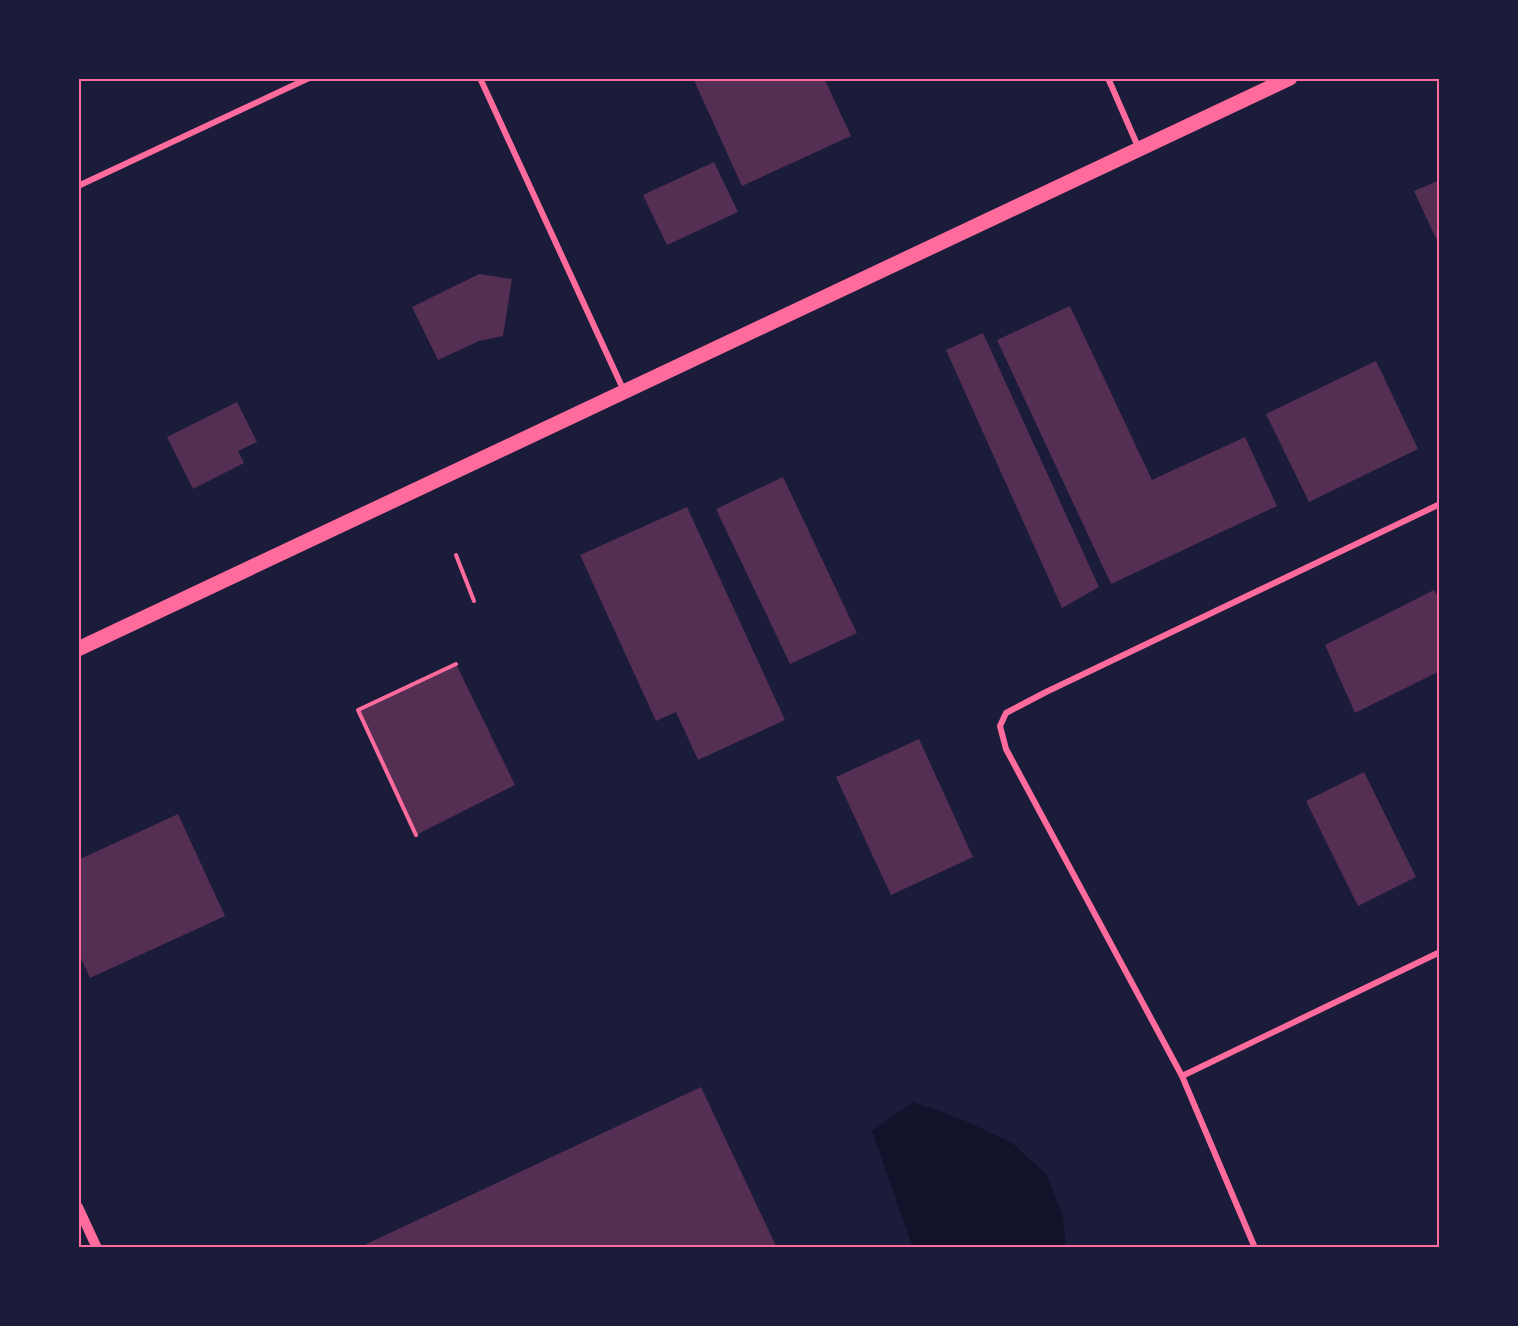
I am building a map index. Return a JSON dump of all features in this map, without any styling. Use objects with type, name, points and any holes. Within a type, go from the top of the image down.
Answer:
[{"type":"main road","points":[[78,649],[1290,78]]},
{"type":"street","points":[[78,186],[309,78]]},
{"type":"street","points":[[480,78],[624,392]]},
{"type":"street","points":[[1108,78],[1139,149]]},
{"type":"street","points":[[1255,1248],[1182,1076],[1006,749],[1000,726],[1006,713],[1046,692],[1440,504]]},
{"type":"street","points":[[1182,1076],[1440,952]]},
{"type":"street","points":[[78,1207],[97,1248]]},
{"type":"path","points":[[456,555],[474,601]]},
{"type":"path","points":[[416,835],[358,710],[456,664]]},
{"type":"shaded area","points":[[913,1102],[961,1119],[1012,1143],[1047,1175],[1063,1217],[1066,1248],[913,1248],[872,1131]]},
{"type":"building","points":[[693,78],[824,78],[851,136],[742,186]]},
{"type":"building","points":[[714,162],[738,212],[667,245],[643,195]]},
{"type":"building","points":[[1440,180],[1440,247],[1414,191]]},
{"type":"building","points":[[479,274],[512,279],[503,336],[479,341],[438,360],[412,307]]},
{"type":"building","points":[[1070,306],[1152,480],[1245,437],[1277,506],[1111,584],[997,340]]},
{"type":"building","points":[[983,333],[1099,587],[1062,608],[946,350]]},
{"type":"building","points":[[1376,361],[1418,449],[1309,502],[1266,414]]},
{"type":"building","points":[[237,402],[257,442],[238,451],[244,463],[193,489],[167,437]]},
{"type":"building","points":[[783,477],[857,633],[790,664],[716,509]]},
{"type":"building","points":[[687,507],[785,720],[698,760],[676,712],[656,721],[580,555]]},
{"type":"building","points":[[1434,590],[1440,601],[1440,671],[1355,713],[1325,645]]},
{"type":"building","points":[[456,664],[515,785],[416,835],[358,710]]},
{"type":"building","points":[[919,739],[973,857],[891,895],[836,777]]},
{"type":"building","points":[[1364,772],[1416,877],[1358,906],[1306,801]]},
{"type":"building","points":[[178,814],[225,916],[90,978],[78,952],[78,860]]},
{"type":"building","points":[[701,1087],[777,1248],[358,1248]]}]
